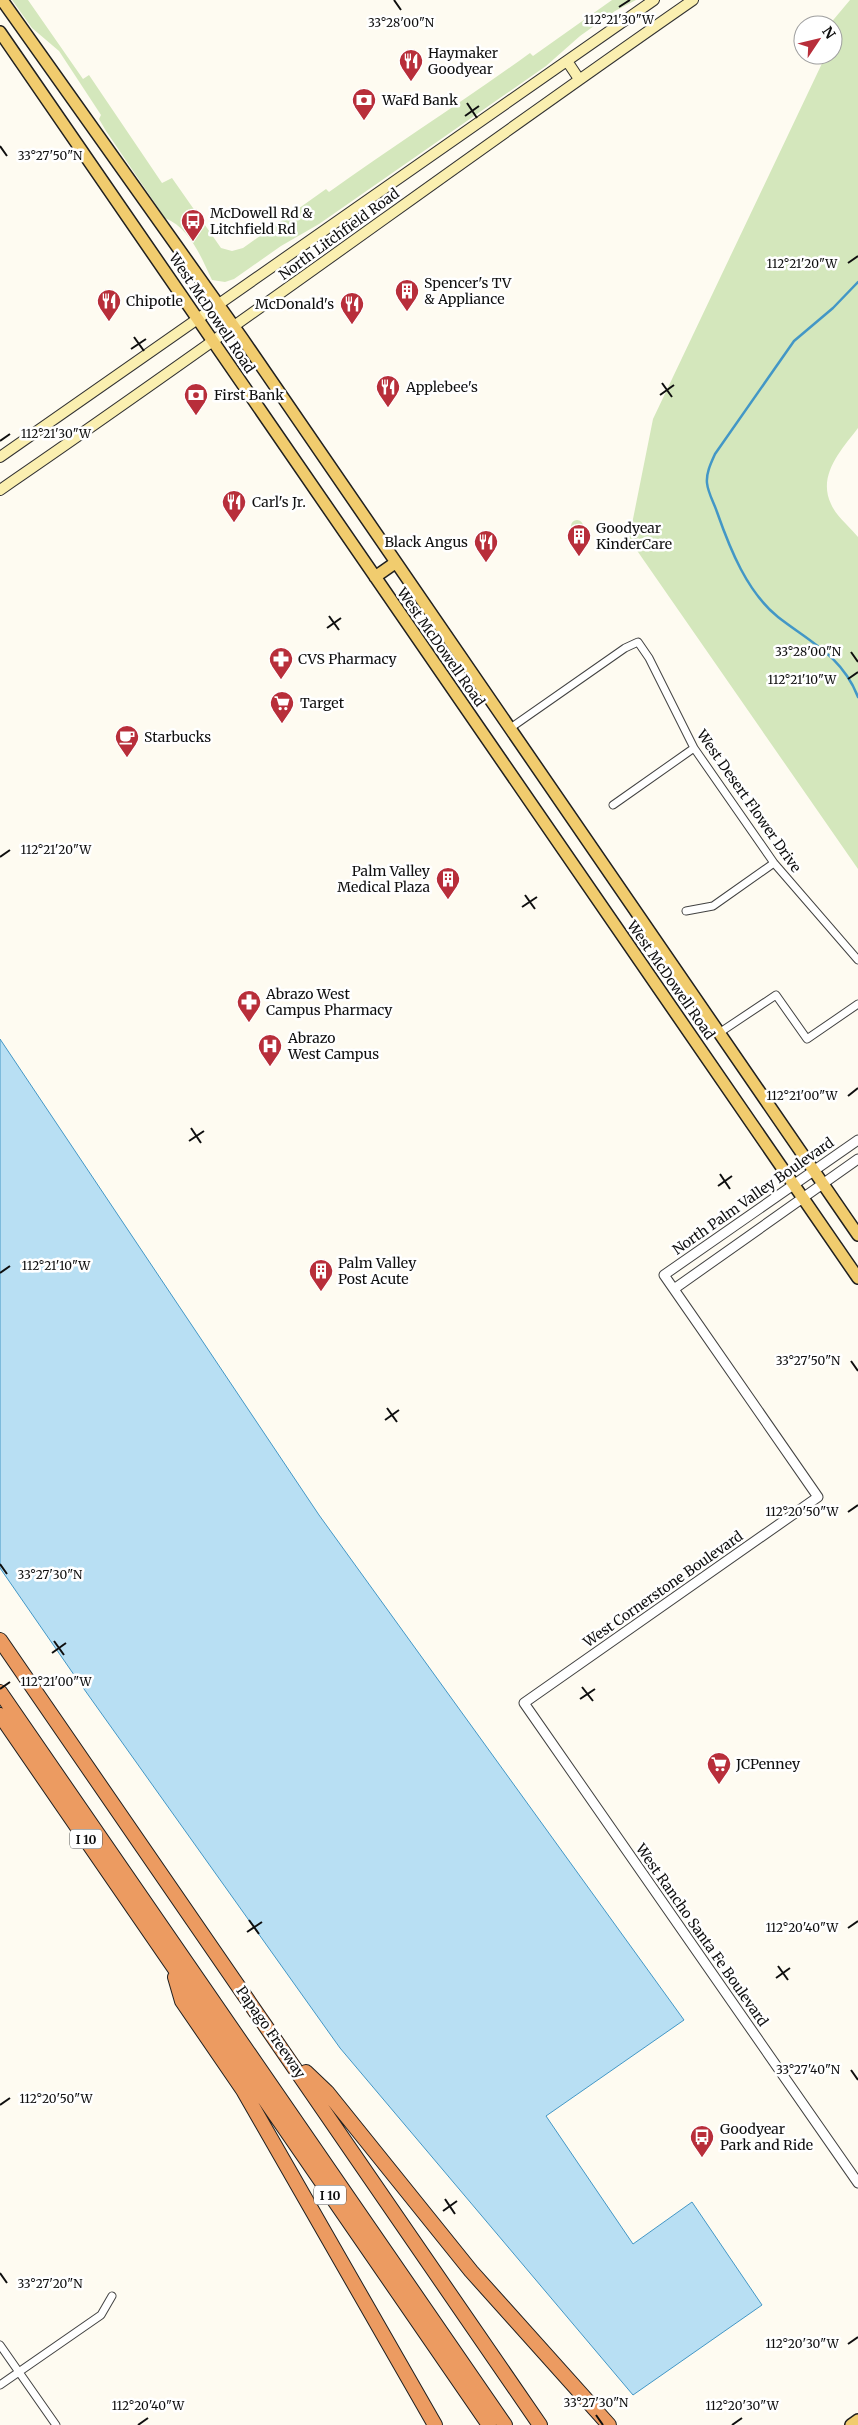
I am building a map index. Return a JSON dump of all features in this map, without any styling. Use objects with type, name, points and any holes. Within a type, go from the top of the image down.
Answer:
[{"type":"highway","name":"Papago Freeway","points":[[0,1640],[540,2425]]},
{"type":"highway","points":[[0,1692],[505,2425]]},
{"type":"highway","name":"I 10","points":[[0,1715],[489,2425]]},
{"type":"highway","points":[[171,1964],[182,2001],[243,2090],[435,2425]]},
{"type":"highway","points":[[280,2046],[326,2092],[471,2271],[609,2425]]},
{"type":"main road","name":"West McDowell Road","points":[[2,0],[234,326],[858,1235]]},
{"type":"main road","name":"North Litchfield Road","points":[[0,457],[654,0]]},
{"type":"main road","name":"North Litchfield Road","points":[[0,490],[213,342],[579,79],[693,0]]},
{"type":"main road","name":"West McDowell Road","points":[[0,32],[858,1278]]},
{"type":"main road","points":[[566,61],[579,79]]},
{"type":"main road","points":[[375,578],[395,562]]},
{"type":"main road","points":[[851,2425],[858,2420]]},
{"type":"street","name":"West Desert Flower Drive","points":[[509,729],[625,648],[638,642],[649,658],[694,748],[774,863],[858,960]]},
{"type":"street","points":[[613,805],[694,748]]},
{"type":"street","points":[[686,911],[713,906],[774,863]]},
{"type":"street","points":[[719,1033],[776,995],[807,1039],[858,1004]]},
{"type":"street","name":"North Palm Valley Boulevard","points":[[664,1275],[858,1140]]},
{"type":"street","points":[[674,1289],[804,1199],[823,1183],[858,1159]]},
{"type":"street","name":"West Cornerstone Boulevard","points":[[524,1702],[818,1498],[664,1275]]},
{"type":"street","name":"West Rancho Santa Fe Boulevard","points":[[524,1702],[858,2183]]},
{"type":"street","points":[[0,2385],[101,2315],[112,2296]]},
{"type":"street","points":[[0,2345],[56,2425]]},
{"type":"green space","points":[[12,0],[28,0],[83,79],[89,75],[162,183],[172,178],[221,248],[232,251],[243,248],[326,189],[329,192],[530,53],[533,56],[612,0],[636,0],[615,11],[580,36],[546,66],[319,224],[281,246],[234,279],[225,282],[212,280],[199,253],[188,236],[174,223],[165,218],[106,131],[99,119],[101,115],[59,51],[32,28]]},
{"type":"green space","points":[[850,0],[858,0],[858,428],[833,463],[827,483],[827,493],[833,508],[858,537],[858,869],[629,539],[653,419],[821,65],[843,65],[843,15],[837,15]]},
{"type":"green space","points":[[575,520],[579,520],[583,526],[579,532],[575,532],[571,528],[571,524]]},
{"type":"water","points":[[0,1039],[319,1515],[684,2020],[546,2116],[633,2244],[692,2202],[762,2305],[633,2395],[340,2048],[0,1568]]},
{"type":"waterway","points":[[858,282],[833,308],[794,341],[715,454],[707,479],[710,494],[734,555],[757,595],[778,617],[834,660],[851,683],[858,697]]},
{"type":"place","name":"Haymaker Goodyear","points":[[411,82]]},
{"type":"place","name":"WaFd Bank","points":[[364,121]]},
{"type":"place","name":"McDowell Rd & Litchfield Rd","points":[[193,242]]},
{"type":"place","name":"Spencer's TV & Appliance","points":[[407,312]]},
{"type":"place","name":"Chipotle","points":[[109,322]]},
{"type":"place","name":"McDonald's","points":[[352,325]]},
{"type":"place","name":"Applebee's","points":[[388,408]]},
{"type":"place","name":"First Bank","points":[[196,416]]},
{"type":"place","name":"Carl's Jr.","points":[[234,523]]},
{"type":"place","name":"Goodyear KinderCare","points":[[579,557]]},
{"type":"place","name":"Black Angus","points":[[486,563]]},
{"type":"place","name":"CVS Pharmacy","points":[[281,680]]},
{"type":"place","name":"Target","points":[[282,724]]},
{"type":"place","name":"Starbucks","points":[[127,758]]},
{"type":"place","name":"Palm Valley Medical Plaza","points":[[448,900]]},
{"type":"place","name":"Abrazo West Campus Pharmacy","points":[[249,1023]]},
{"type":"place","name":"Abrazo West Campus","points":[[270,1067]]},
{"type":"place","name":"Palm Valley Post Acute","points":[[321,1292]]},
{"type":"place","name":"JCPenney","points":[[719,1785]]},
{"type":"place","name":"Goodyear Park and Ride","points":[[702,2158]]}]
